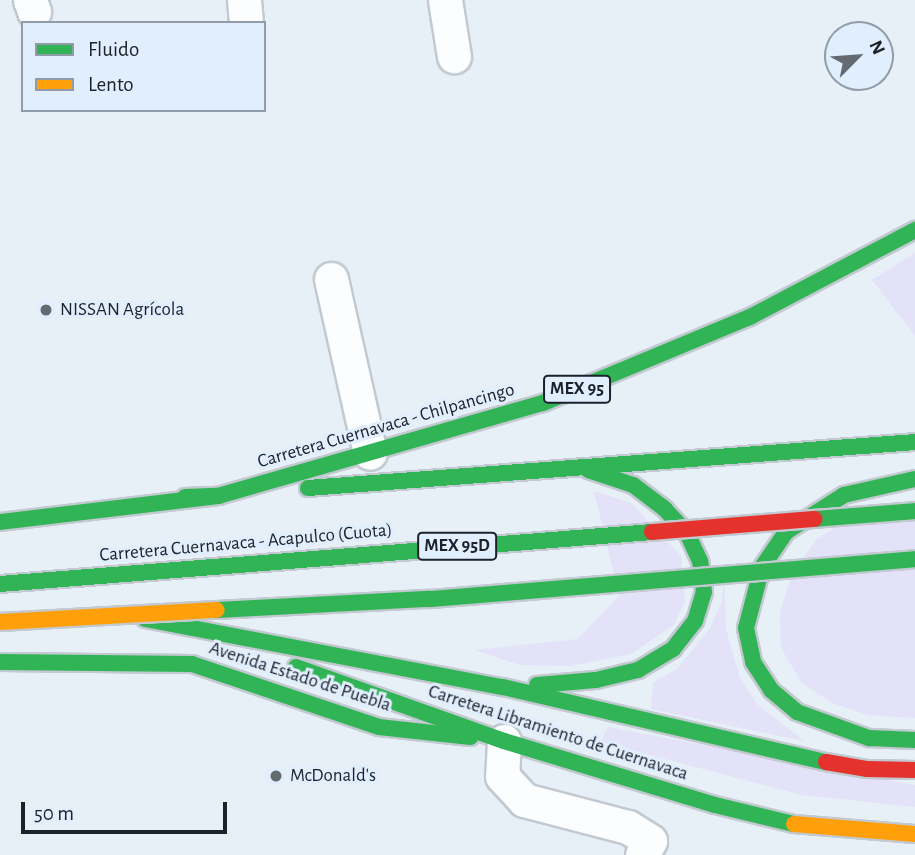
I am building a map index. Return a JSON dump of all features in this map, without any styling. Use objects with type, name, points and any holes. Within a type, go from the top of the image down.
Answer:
[{"type":"main road","name":"Carretera Cuernavaca - Chilpancingo","points":[[0,506],[218,496],[543,403],[655,359],[750,317],[915,230]]},
{"type":"main road","name":"MEX 95","points":[[218,496],[573,465],[915,442]]},
{"type":"main road","points":[[503,687],[596,680],[638,670],[673,649],[695,621],[704,592],[700,561],[687,533],[665,509],[633,485],[573,465]]},
{"type":"main road","points":[[915,479],[844,495],[786,532],[762,567],[746,628],[753,662],[771,690],[797,712],[870,738],[915,740]]},
{"type":"main road","points":[[0,522],[218,496]]},
{"type":"main road","name":"Carretera Cuernavaca - Acapulco (Cuota)","points":[[0,584],[915,511]]},
{"type":"main road","points":[[0,622],[430,599],[915,559]]},
{"type":"main road","points":[[33,602],[65,604],[198,632],[503,687],[773,752],[867,769],[915,770]]},
{"type":"main road","name":"Carretera Libramiento de Cuernavaca","points":[[198,632],[503,741],[782,821],[915,834]]},
{"type":"main road","name":"Avenida Estado de Puebla","points":[[0,662],[192,664],[379,727],[503,741]]},
{"type":"street","points":[[244,0],[246,21]]},
{"type":"street","points":[[445,0],[454,56]]},
{"type":"street","points":[[331,279],[370,453]]},
{"type":"street","points":[[503,741],[502,776],[524,800],[628,827],[650,841],[642,855]]},
{"type":"shaded area","points":[[915,253],[915,336],[872,280]]},
{"type":"shaded area","points":[[594,491],[631,503],[681,556],[685,601],[674,625],[631,654],[570,666],[520,665],[474,650],[578,639],[619,596]]},
{"type":"shaded area","points":[[915,500],[915,718],[868,715],[832,703],[802,683],[781,648],[780,612],[792,574],[816,540],[840,524]]},
{"type":"shaded area","points":[[724,575],[726,629],[740,678],[757,704],[804,741],[651,709],[653,683],[677,669],[710,628],[722,601]]},
{"type":"shaded area","points":[[608,727],[915,785],[915,807],[802,795],[601,742]]},
{"type":"traffic: fast","points":[[185,497],[218,496],[543,403],[750,317],[915,230]]},
{"type":"traffic: fast","points":[[308,488],[915,442]]},
{"type":"traffic: fast","points":[[537,685],[596,680],[638,670],[673,649],[695,621],[704,592],[700,561],[687,533],[665,509],[633,485],[588,470]]},
{"type":"traffic: fast","points":[[915,479],[844,495],[786,532],[762,567],[746,628],[753,662],[771,690],[797,712],[869,738],[915,740]]},
{"type":"traffic: fast","points":[[0,522],[218,496]]},
{"type":"traffic: fast","points":[[814,519],[915,511]]},
{"type":"traffic: fast","points":[[0,584],[652,532]]},
{"type":"traffic: fast","points":[[217,610],[430,599],[915,559]]},
{"type":"traffic: fast","points":[[145,619],[503,687],[826,762]]},
{"type":"traffic: fast","points":[[0,662],[192,664],[379,727],[470,737]]},
{"type":"traffic: fast","points":[[296,667],[504,741],[715,805],[794,824]]},
{"type":"traffic: slow","points":[[0,622],[217,610]]},
{"type":"traffic: slow","points":[[794,824],[915,834]]},
{"type":"traffic: jam","points":[[652,532],[814,519]]},
{"type":"traffic: jam","points":[[826,762],[867,769],[915,770]]},
{"type":"place","name":"NISSAN Agrícola","points":[[46,310]]},
{"type":"place","name":"McDonald's","points":[[276,776]]}]
